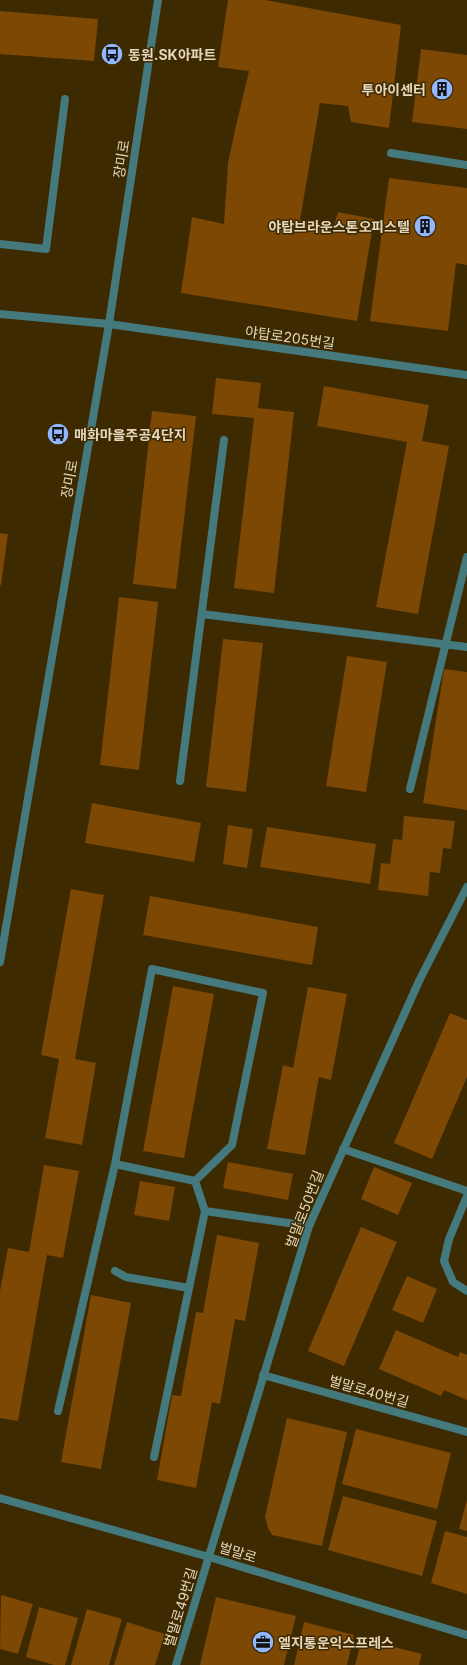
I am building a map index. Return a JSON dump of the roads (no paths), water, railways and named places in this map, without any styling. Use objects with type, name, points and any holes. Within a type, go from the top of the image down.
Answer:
[{"type":"street","name":"장미로","points":[[0,962],[109,324],[158,0]]},
{"type":"street","points":[[0,244],[46,249],[65,99]]},
{"type":"street","points":[[391,153],[467,165]]},
{"type":"street","name":"야탑로205번길","points":[[0,314],[109,324],[467,375]]},
{"type":"street","points":[[180,781],[224,440]]},
{"type":"street","points":[[410,790],[467,557]]},
{"type":"street","points":[[202,614],[467,647]]},
{"type":"street","name":"벌말로50번길","points":[[209,1557],[309,1226],[420,979],[467,887]]},
{"type":"street","points":[[58,1411],[115,1164],[152,969],[263,993],[232,1145],[195,1181]]},
{"type":"street","points":[[343,1149],[467,1191]]},
{"type":"street","points":[[115,1164],[195,1181]]},
{"type":"street","points":[[154,1456],[205,1211],[195,1181]]},
{"type":"street","points":[[467,1196],[464,1214],[449,1239],[444,1261],[453,1282],[467,1291]]},
{"type":"street","points":[[205,1211],[309,1226]]},
{"type":"street","points":[[115,1271],[126,1277],[189,1288]]},
{"type":"street","name":"벌말로40번길","points":[[263,1375],[467,1432]]},
{"type":"street","name":"벌말로","points":[[0,1498],[209,1557],[467,1635]]},
{"type":"street","name":"벌말로49번길","points":[[176,1665],[209,1557]]},
{"type":"place","name":"동원.SK아파트","points":[[112,54]]},
{"type":"place","name":"투아이센터","points":[[442,89]]},
{"type":"place","name":"야탑브라운스톤오피스텔","points":[[425,226]]},
{"type":"place","name":"매화마을주공4단지","points":[[58,434]]},
{"type":"place","name":"엘지통운익스프레스","points":[[263,1642]]}]
